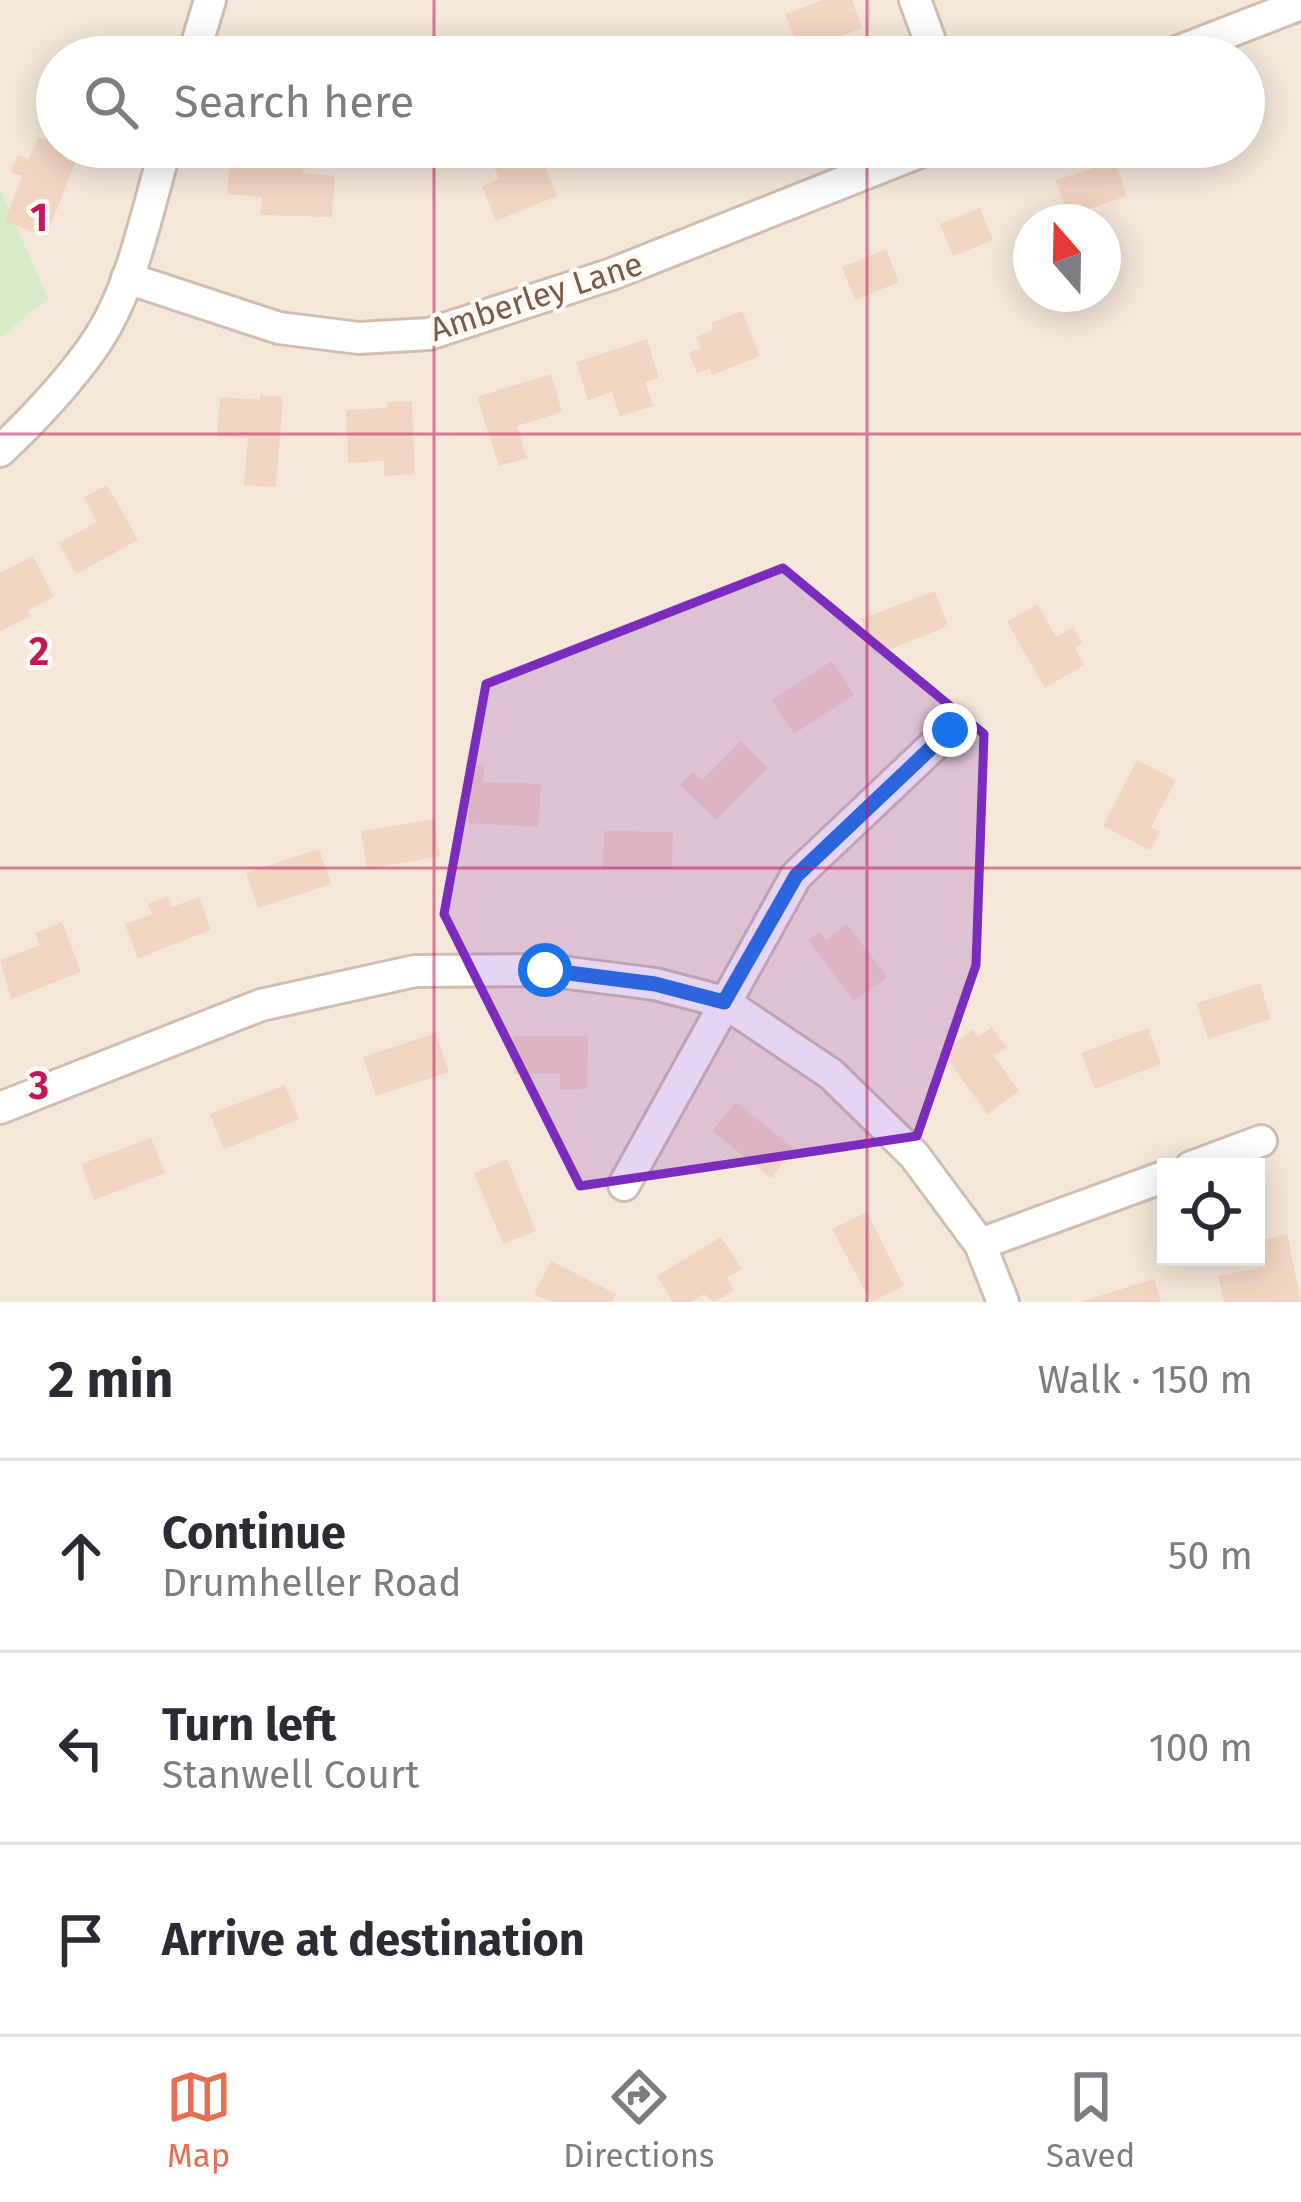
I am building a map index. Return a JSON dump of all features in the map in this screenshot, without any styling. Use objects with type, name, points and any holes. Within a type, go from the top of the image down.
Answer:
[{"type":"street","points":[[199,36],[210,0]]},
{"type":"street","points":[[915,0],[928,36]]},
{"type":"street","points":[[1218,36],[1301,4]]},
{"type":"street","points":[[0,452],[95,345],[127,278],[160,168]]},
{"type":"street","name":"Amberley Lane","points":[[127,278],[280,328],[359,338],[429,334],[612,274],[879,168]]},
{"type":"street","points":[[624,1185],[796,876],[950,730]]},
{"type":"street","points":[[0,1108],[261,1005],[415,971],[545,970],[655,984],[724,1002],[831,1075],[914,1155],[980,1244],[1003,1302]]},
{"type":"street","points":[[1215,1158],[1262,1141]]},
{"type":"street","points":[[980,1244],[1157,1179]]},
{"type":"highlighted area","points":[[783,568],[984,734],[976,965],[917,1136],[580,1186],[444,914],[486,684]]},
{"type":"shaded area","points":[[0,0],[1301,0],[1301,1302],[0,1302]]},
{"type":"green space","points":[[0,189],[48,298],[0,338]]},
{"type":"building","points":[[823,0],[852,0],[862,28],[841,36],[794,36],[785,14]]},
{"type":"building","points":[[36,142],[36,168],[73,168],[46,237],[5,221],[22,176],[11,172],[18,155],[29,159]]},
{"type":"building","points":[[230,168],[304,168],[303,173],[335,176],[332,217],[260,215],[262,197],[227,194]]},
{"type":"building","points":[[495,168],[546,168],[557,196],[496,221],[482,186],[499,179]]},
{"type":"building","points":[[1093,168],[1117,168],[1127,196],[1103,204],[1064,204],[1056,180]]},
{"type":"building","points":[[980,208],[993,240],[953,256],[940,224]]},
{"type":"building","points":[[886,249],[899,282],[855,300],[842,267]]},
{"type":"building","points":[[742,311],[760,356],[712,375],[710,368],[697,373],[689,353],[701,348],[696,337],[713,330],[711,323]]},
{"type":"building","points":[[647,339],[659,378],[645,382],[653,406],[620,416],[612,392],[588,400],[576,362]]},
{"type":"building","points":[[551,374],[562,412],[517,426],[527,458],[499,466],[477,397]]},
{"type":"building","points":[[260,395],[283,397],[276,487],[244,485],[248,438],[217,436],[220,397],[260,400]]},
{"type":"building","points":[[412,401],[415,474],[384,476],[384,461],[348,463],[346,410]]},
{"type":"building","points":[[107,485],[138,540],[76,574],[59,543],[97,522],[84,497]]},
{"type":"building","points":[[33,556],[54,597],[28,610],[31,616],[0,631],[0,573]]},
{"type":"building","points":[[935,591],[948,626],[875,655],[861,619]]},
{"type":"building","points":[[1037,604],[1056,637],[1073,627],[1083,643],[1075,648],[1084,665],[1045,688],[1007,622]]},
{"type":"building","points":[[832,661],[854,695],[794,734],[772,700]]},
{"type":"building","points":[[741,741],[768,768],[716,820],[680,785],[693,772],[702,780]]},
{"type":"building","points":[[1137,760],[1176,780],[1151,827],[1160,832],[1150,850],[1103,826]]},
{"type":"building","points":[[471,765],[484,765],[483,782],[541,784],[538,827],[468,823]]},
{"type":"building","points":[[434,819],[440,856],[367,869],[361,831]]},
{"type":"building","points":[[604,831],[673,832],[672,869],[603,869]]},
{"type":"building","points":[[319,849],[331,884],[258,908],[246,873]]},
{"type":"building","points":[[168,896],[172,907],[199,897],[211,930],[138,958],[125,924],[152,914],[148,904]]},
{"type":"building","points":[[62,922],[81,972],[11,999],[0,960],[40,945],[35,933]]},
{"type":"building","points":[[847,924],[887,977],[854,1001],[808,940],[820,932],[826,940]]},
{"type":"building","points":[[1260,983],[1271,1019],[1208,1039],[1197,1003]]},
{"type":"building","points":[[992,1027],[1007,1047],[994,1056],[1019,1091],[987,1114],[942,1052],[973,1030],[978,1037]]},
{"type":"building","points":[[1148,1028],[1161,1064],[1095,1089],[1081,1053]]},
{"type":"building","points":[[436,1033],[449,1072],[376,1096],[363,1057]]},
{"type":"building","points":[[514,1036],[588,1036],[587,1089],[560,1090],[560,1074],[514,1074]]},
{"type":"building","points":[[285,1085],[299,1119],[224,1149],[210,1114]]},
{"type":"building","points":[[736,1102],[794,1149],[771,1178],[712,1131]]},
{"type":"building","points":[[151,1138],[165,1173],[94,1200],[81,1164]]},
{"type":"building","points":[[507,1159],[536,1231],[503,1244],[474,1173]]},
{"type":"building","points":[[867,1212],[904,1286],[871,1302],[832,1229]]},
{"type":"building","points":[[1287,1234],[1301,1302],[1224,1302],[1218,1276],[1265,1266],[1265,1240]]},
{"type":"building","points":[[721,1237],[742,1269],[727,1278],[734,1290],[714,1302],[704,1294],[692,1302],[673,1302],[657,1276]]},
{"type":"building","points":[[551,1261],[616,1294],[611,1302],[551,1302],[534,1294]]},
{"type":"building","points":[[1154,1279],[1161,1302],[1083,1302],[1083,1301]]},
{"type":"route","points":[[545,970],[655,984],[724,1002],[796,876],[950,730]]}]
